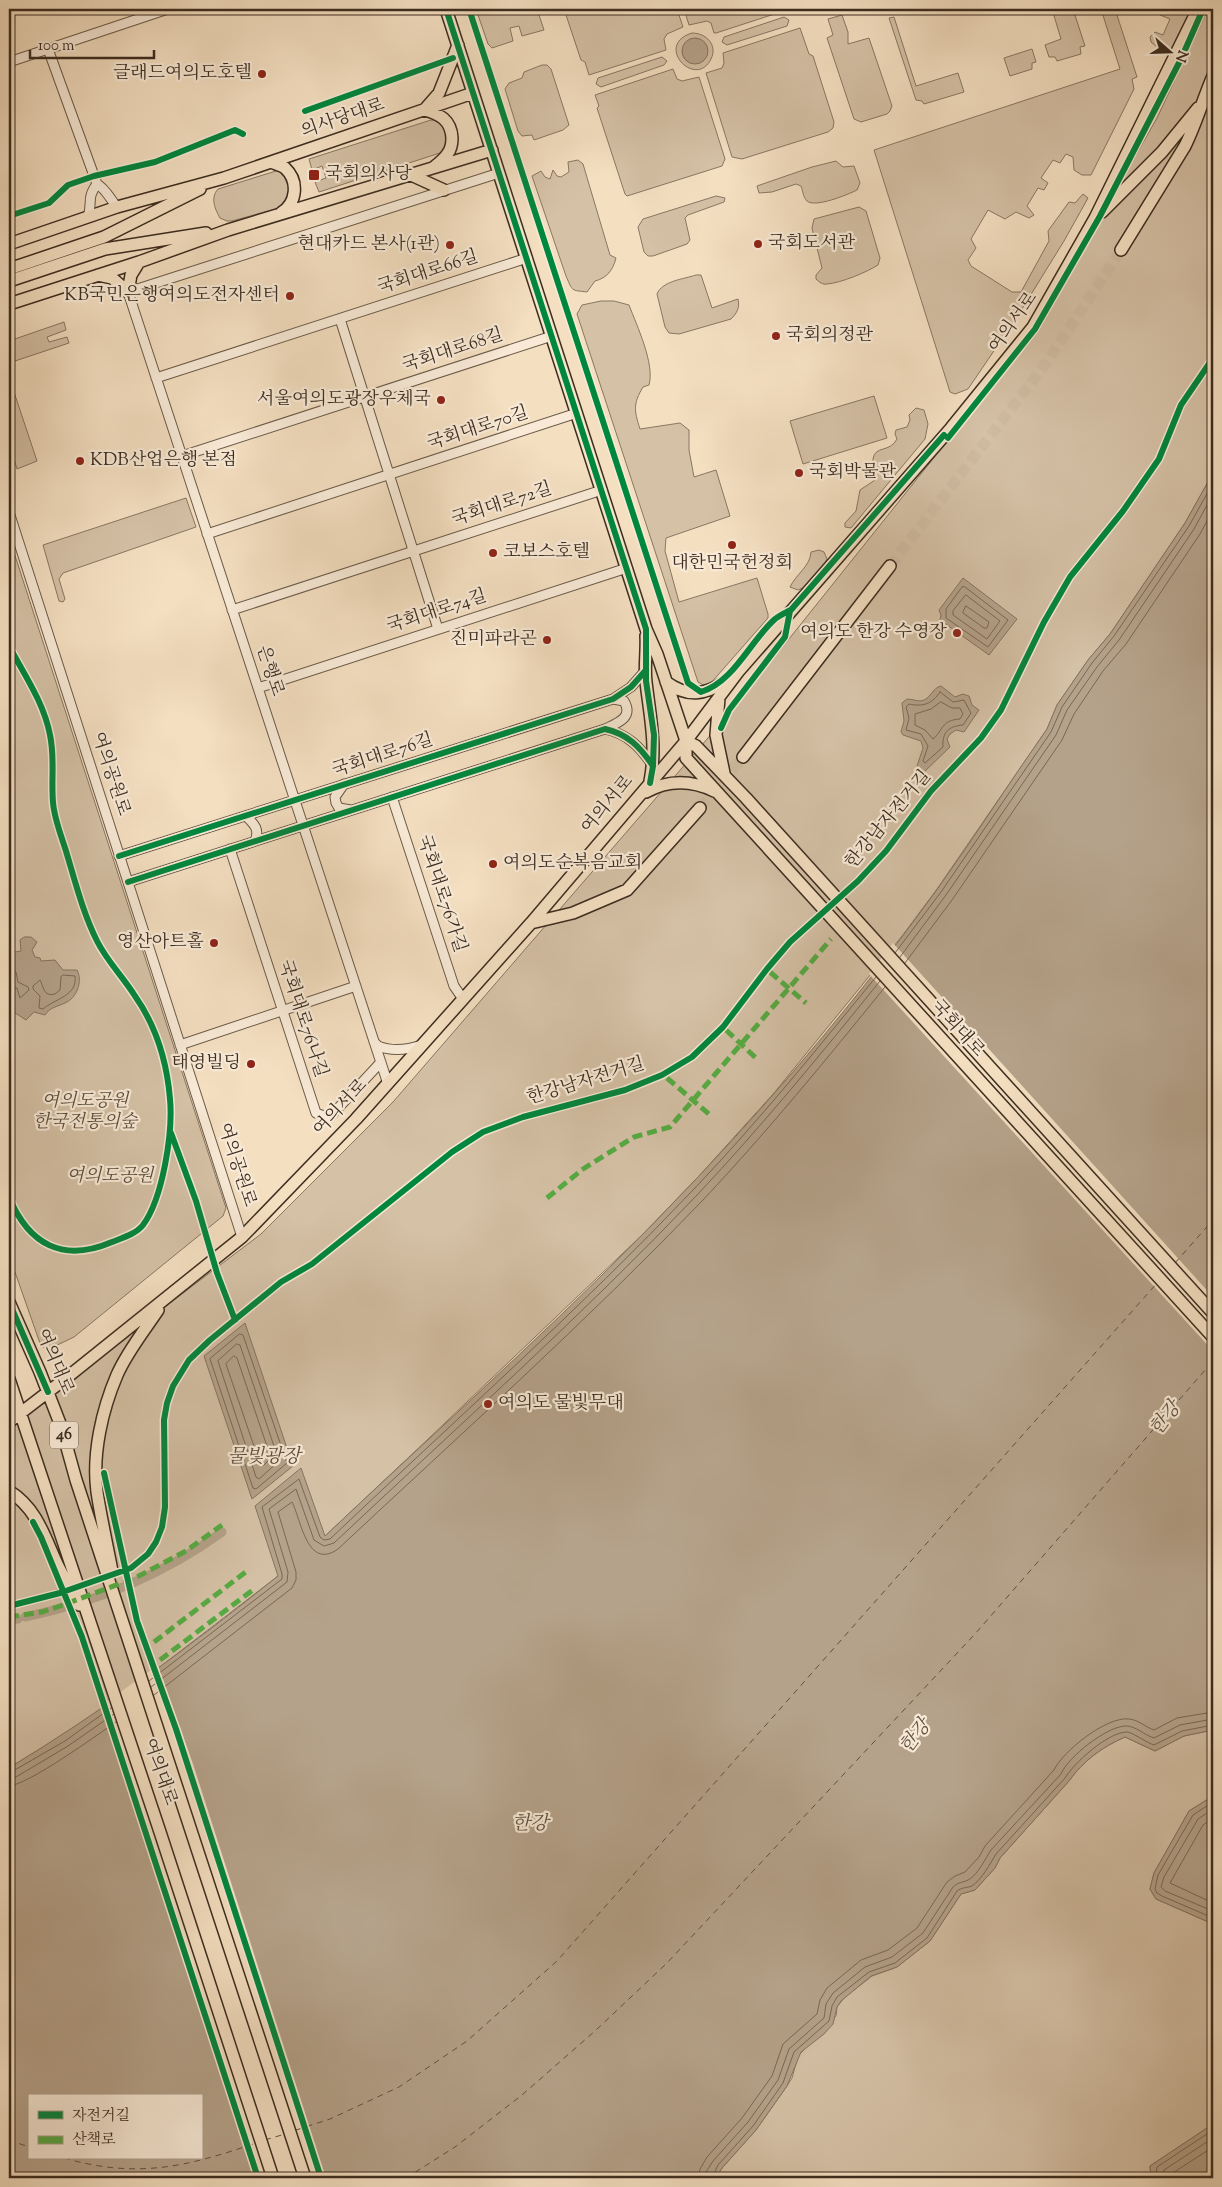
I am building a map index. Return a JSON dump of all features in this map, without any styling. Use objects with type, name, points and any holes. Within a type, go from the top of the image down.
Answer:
[{"type":"main road","name":"국회대로","points":[[446,9],[646,629],[686,741],[686,758],[1213,1337]]},
{"type":"main road","name":"여의서로","points":[[9,1422],[164,1301],[242,1237],[388,1084],[531,923],[686,741],[738,672],[951,428],[1034,327],[1095,218],[1198,9]]},
{"type":"main road","points":[[433,168],[448,152],[452,142],[451,130],[449,123],[442,116],[424,110],[439,93],[458,45]]},
{"type":"main road","points":[[1121,250],[1185,146],[1194,128],[1200,105],[1213,76]]},
{"type":"main road","name":"의사당대로","points":[[9,244],[117,207],[224,178],[473,93]]},
{"type":"main road","points":[[1095,218],[1162,152],[1200,105]]},
{"type":"main road","points":[[9,304],[139,262],[228,230],[492,150]]},
{"type":"main road","points":[[271,162],[284,167],[289,173],[295,192],[287,209],[278,215]]},
{"type":"main road","points":[[411,175],[444,190]]},
{"type":"main road","name":"의사당대로","points":[[9,270],[104,237],[224,178]]},
{"type":"main road","points":[[9,281],[105,249],[228,230]]},
{"type":"main road","points":[[128,292],[131,275],[139,262]]},
{"type":"main road","points":[[98,275],[112,278],[128,292]]},
{"type":"main road","points":[[743,757],[890,566]]},
{"type":"main road","points":[[646,629],[646,670],[654,735],[653,766],[650,783]]},
{"type":"main road","points":[[666,682],[681,690],[702,694],[716,688],[738,672]]},
{"type":"main road","points":[[719,695],[716,735],[724,775]]},
{"type":"main road","name":"국회대로","points":[[686,741],[696,746],[746,798],[1213,1314]]},
{"type":"main road","points":[[640,795],[658,785],[678,782],[698,784],[718,792]]},
{"type":"main road","points":[[531,923],[573,912],[627,890],[700,808]]},
{"type":"main road","name":"46","points":[[119,1612],[97,1491],[96,1474],[101,1430],[117,1374],[164,1301]]},
{"type":"main road","name":"여의대로","points":[[9,1302],[61,1426],[76,1480],[305,2178]]},
{"type":"main road","name":"여의대로","points":[[9,1378],[273,2178]]},
{"type":"main road","name":"46","points":[[9,1491],[25,1505],[40,1525],[58,1566],[95,1636]]},
{"type":"street","points":[[9,62],[168,9]]},
{"type":"street","points":[[48,49],[96,182],[104,188],[117,207]]},
{"type":"street","points":[[128,292],[499,173]]},
{"type":"street","points":[[88,217],[90,194],[96,182]]},
{"type":"street","name":"국회대로66길","points":[[156,378],[527,258]]},
{"type":"street","name":"은행로","points":[[128,292],[388,1084]]},
{"type":"street","points":[[340,319],[438,629]]},
{"type":"street","name":"국회대로68길","points":[[182,456],[552,336]]},
{"type":"street","name":"국회대로70길","points":[[207,534],[577,414]]},
{"type":"street","name":"국회대로72길","points":[[232,610],[602,490]]},
{"type":"street","name":"여의공원로","points":[[9,512],[242,1237]]},
{"type":"street","name":"국회대로74길","points":[[258,688],[627,568]]},
{"type":"street","name":"국회대로76길","points":[[119,856],[613,698],[631,688],[646,670]]},
{"type":"street","points":[[128,882],[605,729],[620,722],[627,714],[624,702],[613,698]]},
{"type":"street","points":[[605,729],[616,731],[628,738],[638,746],[653,766]]},
{"type":"street","points":[[344,784],[335,797],[336,803],[339,808],[345,810],[355,809]]},
{"type":"street","name":"국회대로76가길","points":[[392,797],[454,986],[463,999]]},
{"type":"street","points":[[246,816],[256,827],[257,836],[255,841]]},
{"type":"street","name":"국회대로76나길","points":[[230,849],[316,1113],[329,1118],[381,1062]]},
{"type":"street","points":[[180,1045],[356,986]]},
{"type":"street","points":[[374,1042],[378,1046],[394,1050],[410,1049],[422,1045]]},
{"type":"green space","points":[[476,9],[537,9],[544,30],[522,36],[519,26],[510,28],[513,41],[492,48],[488,44]]},
{"type":"green space","points":[[564,9],[677,9],[683,27],[667,34],[664,39],[666,50],[589,75],[585,62],[581,60]]},
{"type":"green space","points":[[684,9],[790,9],[714,33],[711,23],[707,21],[689,25]]},
{"type":"green space","points":[[1052,9],[1073,9],[1085,46],[1080,47],[1081,54],[1057,61],[1055,57],[1049,57],[1045,45],[1061,39]]},
{"type":"green space","points":[[1101,9],[1115,9],[1137,77],[1132,79],[1134,89],[1091,175],[1082,175],[1074,170],[1073,157],[1066,154],[1060,163],[1053,160],[1041,178],[1048,183],[1044,190],[1038,188],[1027,206],[1034,215],[1029,218],[1016,212],[1005,219],[988,210],[971,239],[976,248],[968,260],[971,266],[1012,292],[1021,292],[1049,241],[1048,231],[1069,202],[1075,203],[1083,194],[1088,198],[1017,317],[968,389],[955,394],[950,392],[874,150],[1120,69]]},
{"type":"green space","points":[[1163,9],[1191,9],[1171,51],[1158,48],[1151,42],[1150,37],[1155,32],[1163,35],[1170,19],[1160,15]]},
{"type":"green space","points":[[1208,9],[1213,9],[1213,473],[1185,523],[1110,634],[1088,660],[1057,705],[1047,729],[937,889],[902,936],[774,1093],[699,1176],[642,1235],[325,1536],[278,1576],[90,1718],[9,1768],[9,1425],[261,1234],[393,1102],[733,709],[1036,330],[1157,118]]},
{"type":"green space","points":[[842,15],[848,32],[848,44],[869,38],[892,106],[887,114],[861,122],[854,119],[827,38],[833,35],[828,19]]},
{"type":"green space","points":[[784,17],[789,20],[787,26],[727,45],[722,42],[724,37]]},
{"type":"green space","points":[[894,17],[916,86],[958,73],[964,92],[924,104],[922,101],[916,100],[889,18]]},
{"type":"green space","points":[[800,28],[809,54],[813,56],[834,122],[833,128],[828,132],[742,159],[732,157],[706,73],[722,68],[724,63],[723,53]]},
{"type":"green space","points":[[692,33],[702,35],[709,41],[712,45],[713,54],[704,67],[696,70],[688,68],[681,62],[677,55],[676,46],[681,39]],"holes":[[[701,40],[707,46],[691,63],[684,58],[682,51]]]},
{"type":"green space","points":[[1032,49],[1036,62],[1032,63],[1032,69],[1010,76],[1004,58]]},
{"type":"green space","points":[[662,57],[667,61],[664,65],[601,87],[596,84],[598,78]]},
{"type":"green space","points":[[547,65],[551,69],[569,125],[563,130],[534,140],[532,135],[522,136],[518,131],[505,89],[509,83],[522,78],[524,72]]},
{"type":"green space","points":[[673,69],[677,79],[682,81],[699,77],[725,159],[722,166],[627,196],[597,108],[599,106],[595,95]]},
{"type":"green space","points":[[431,120],[437,121],[445,128],[446,143],[440,153],[319,192],[315,182],[326,178],[322,166],[312,170],[309,159]]},
{"type":"green space","points":[[578,160],[583,164],[610,255],[616,258],[609,273],[595,281],[587,292],[575,290],[570,285],[532,176],[541,171],[545,177],[550,179],[553,170],[557,176],[561,177],[569,172],[568,162]]},
{"type":"green space","points":[[836,161],[843,167],[854,166],[860,183],[857,190],[817,203],[807,201],[801,186],[796,184],[772,192],[759,193],[757,186],[812,167]]},
{"type":"green space","points":[[280,171],[287,181],[289,188],[288,202],[279,208],[232,221],[220,218],[214,200],[218,189]]},
{"type":"green space","points":[[716,196],[725,198],[724,202],[688,215],[685,218],[690,240],[687,244],[653,256],[648,256],[644,252],[638,227],[643,219]]},
{"type":"green space","points":[[859,207],[866,211],[880,258],[878,265],[846,279],[833,283],[821,283],[816,279],[816,275],[822,268],[812,228],[814,219]]},
{"type":"green space","points":[[701,275],[712,308],[738,299],[738,310],[731,319],[679,334],[669,333],[665,327],[657,294],[668,283]]},
{"type":"green space","points":[[601,301],[614,301],[629,305],[644,345],[650,367],[650,376],[649,385],[643,387],[636,403],[640,429],[680,423],[689,430],[689,450],[694,477],[716,470],[730,516],[666,538],[665,551],[679,602],[757,578],[768,614],[768,618],[710,684],[703,685],[698,682],[577,314],[582,305]]},
{"type":"green space","points":[[64,322],[66,330],[47,337],[49,342],[67,337],[69,343],[9,363],[9,341]]},
{"type":"green space","points":[[9,377],[37,461],[17,469],[9,442]]},
{"type":"green space","points":[[874,396],[887,438],[803,464],[790,421]]},
{"type":"green space","points":[[916,408],[924,410],[928,424],[925,439],[851,528],[845,527],[845,523],[856,511],[860,490],[875,480],[874,455],[894,443],[897,439],[896,430],[907,427],[910,420],[909,415]]},
{"type":"green space","points":[[186,498],[196,527],[63,573],[59,579],[65,599],[63,602],[59,601],[43,545]]},
{"type":"green space","name":"여의도공원","points":[[9,537],[226,1208],[223,1216],[74,1337],[49,1349],[41,1346],[9,1255]]},
{"type":"green space","points":[[819,550],[824,552],[827,559],[815,578],[798,590],[790,587],[808,562],[811,552]]},
{"type":"green space","points":[[1213,1730],[1213,1796],[1189,1811],[1154,1873],[1150,1889],[1156,1899],[1213,1924],[1213,2124],[1150,2166],[1151,2178],[716,2178],[722,2168],[756,2130],[792,2078],[798,2056],[836,2016],[837,2007],[844,1998],[872,1976],[897,1967],[930,1941],[961,1894],[975,1890],[995,1868],[1000,1858],[1080,1767],[1101,1750],[1125,1737],[1155,1751],[1184,1736]]},
{"type":"water","points":[[695,38],[704,42],[708,51],[704,60],[695,64],[686,60],[682,51],[686,42]]},
{"type":"water","name":"한강","points":[[1213,473],[1213,1730],[1184,1736],[1155,1751],[1125,1737],[1101,1750],[1080,1767],[1000,1858],[995,1868],[975,1890],[961,1894],[930,1941],[897,1967],[871,1976],[841,2001],[837,2007],[833,2024],[824,2034],[801,2052],[787,2086],[756,2130],[722,2168],[716,2178],[9,2178],[9,1768],[79,1724],[213,1627],[278,1576],[255,1506],[301,1468],[325,1536],[515,1359],[654,1223],[761,1108],[852,1002],[950,871],[1047,729],[1057,705],[1088,660],[1110,634],[1185,523]]},
{"type":"water","points":[[963,578],[1017,619],[989,655],[940,620],[939,610]]},
{"type":"water","points":[[941,686],[955,697],[963,694],[969,696],[972,705],[979,710],[964,732],[956,730],[950,734],[947,739],[950,747],[922,774],[917,766],[923,748],[921,741],[903,735],[901,732],[904,721],[902,703],[907,699],[924,700]]},
{"type":"water","points":[[24,937],[31,937],[37,942],[32,950],[35,957],[40,958],[41,961],[55,960],[63,970],[77,970],[79,974],[78,989],[69,1001],[51,1009],[45,1015],[34,1012],[26,1020],[9,1009],[9,1004],[15,1000],[12,996],[14,992],[9,989],[9,970],[12,964],[9,960],[9,953],[21,951],[20,940]]},
{"type":"water","name":"물빛광장","points":[[245,1323],[293,1466],[252,1499],[204,1356]]},
{"type":"water","points":[[1213,1796],[1213,1924],[1156,1899],[1150,1889],[1154,1873],[1189,1811]]},
{"type":"water","points":[[1213,2124],[1213,2178],[1151,2178],[1150,2166]]},
{"type":"pier","points":[[893,943],[1213,1297],[1213,1351],[869,974]]},
{"type":"pier","points":[[158,1665],[193,1764],[326,2178],[255,2178],[101,1706]]},
{"type":"waterway","points":[[25,1617],[103,1595],[128,1585],[176,1561],[222,1532]]},
{"type":"waterway","points":[[9,1620],[18,1619]]},
{"type":"ferry route","points":[[1175,1263],[1213,1220]]},
{"type":"ferry route","points":[[296,2130],[330,2119],[399,2087],[467,2041],[557,1961],[1158,1282]]},
{"type":"ferry route","points":[[406,2178],[455,2147],[522,2095],[595,2031],[667,1963],[975,1634],[1213,1361]]},
{"type":"ferry route","points":[[265,2140],[285,2134]]},
{"type":"ferry route","points":[[9,2140],[28,2147]]},
{"type":"ferry route","points":[[202,2159],[256,2143]]},
{"type":"ferry route","points":[[73,2160],[115,2168],[138,2169],[184,2164],[199,2160]]},
{"type":"tunnel","points":[[890,566],[1044,366],[1121,250]]},
{"type":"tunnel","points":[[700,808],[743,757]]},
{"type":"marked path","points":[[547,1198],[583,1169],[634,1137],[670,1127],[831,939]]},
{"type":"marked path","points":[[770,972],[806,1003]]},
{"type":"marked path","points":[[726,1030],[757,1059]]},
{"type":"marked path","points":[[667,1078],[709,1114]]},
{"type":"marked path","points":[[9,1617],[42,1612],[135,1578],[186,1551],[222,1525]]},
{"type":"marked path","points":[[154,1642],[247,1571]]},
{"type":"marked path","points":[[160,1660],[254,1589]]},
{"type":"cycle path","points":[[446,9],[646,629],[646,681],[654,735],[653,766],[650,783]]},
{"type":"cycle path","points":[[469,9],[688,683],[701,692],[713,687],[732,670],[775,619],[792,609]]},
{"type":"cycle path","points":[[948,438],[1035,329],[1100,216],[1181,59],[1203,9]]},
{"type":"cycle path","points":[[305,111],[453,58]]},
{"type":"cycle path","points":[[9,216],[49,203],[68,185],[94,176],[155,162],[235,130],[243,134]]},
{"type":"cycle path","name":"한강남자전거길","points":[[9,1606],[60,1593],[131,1568],[148,1554],[156,1542],[162,1527],[165,1507],[164,1420],[173,1386],[189,1360],[210,1340],[281,1282],[312,1264],[452,1152],[483,1132],[523,1117],[625,1090],[662,1075],[692,1057],[723,1027],[790,942],[858,881],[886,851],[931,791],[981,738],[1001,710],[1044,622],[1070,577],[1123,511],[1159,459],[1181,405],[1213,358]]},
{"type":"cycle path","points":[[721,728],[729,710],[785,637],[790,611],[944,435]]},
{"type":"cycle path","points":[[9,646],[33,689],[47,723],[52,752],[55,814],[83,908],[101,948],[130,989],[155,1032],[166,1072],[171,1113],[165,1164],[156,1199],[143,1225],[133,1233],[94,1248],[78,1251],[63,1250],[37,1238],[17,1214],[9,1197]]},
{"type":"cycle path","points":[[119,856],[613,699],[631,687],[646,670]]},
{"type":"cycle path","points":[[128,882],[605,729],[620,734],[633,742],[653,766]]},
{"type":"cycle path","points":[[171,1133],[196,1201],[217,1273],[235,1320]]},
{"type":"cycle path","points":[[9,1302],[48,1392]]},
{"type":"cycle path","points":[[104,1473],[137,1621],[176,1729],[321,2178]]},
{"type":"cycle path","points":[[33,1522],[82,1637],[258,2178]]},
{"type":"place","name":"글래드여의도호텔","points":[[262,74]]},
{"type":"place","name":"국회의사당","points":[[314,175]]},
{"type":"place","name":"국회도서관","points":[[758,244]]},
{"type":"place","name":"현대카드 본사(1관)","points":[[450,245]]},
{"type":"place","name":"KB국민은행여의도전자센터","points":[[290,296]]},
{"type":"place","name":"국회의정관","points":[[776,336]]},
{"type":"place","name":"서울여의도광장우체국","points":[[441,400]]},
{"type":"place","name":"KDB산업은행 본점","points":[[80,461]]},
{"type":"place","name":"국회박물관","points":[[799,473]]},
{"type":"place","name":"대한민국헌정회","points":[[732,545]]},
{"type":"place","name":"코보스호텔","points":[[493,553]]},
{"type":"place","name":"여의도 한강 수영장","points":[[957,633]]},
{"type":"place","name":"진미파라곤","points":[[547,640]]},
{"type":"place","name":"여의도순복음교회","points":[[493,864]]},
{"type":"place","name":"영산아트홀","points":[[214,943]]},
{"type":"place","name":"태영빌딩","points":[[251,1064]]},
{"type":"place","name":"여의도 물빛무대","points":[[488,1404]]},
{"type":"park label","name":"여의도공원 한국전통의숲","points":[[85,1112]]}]
